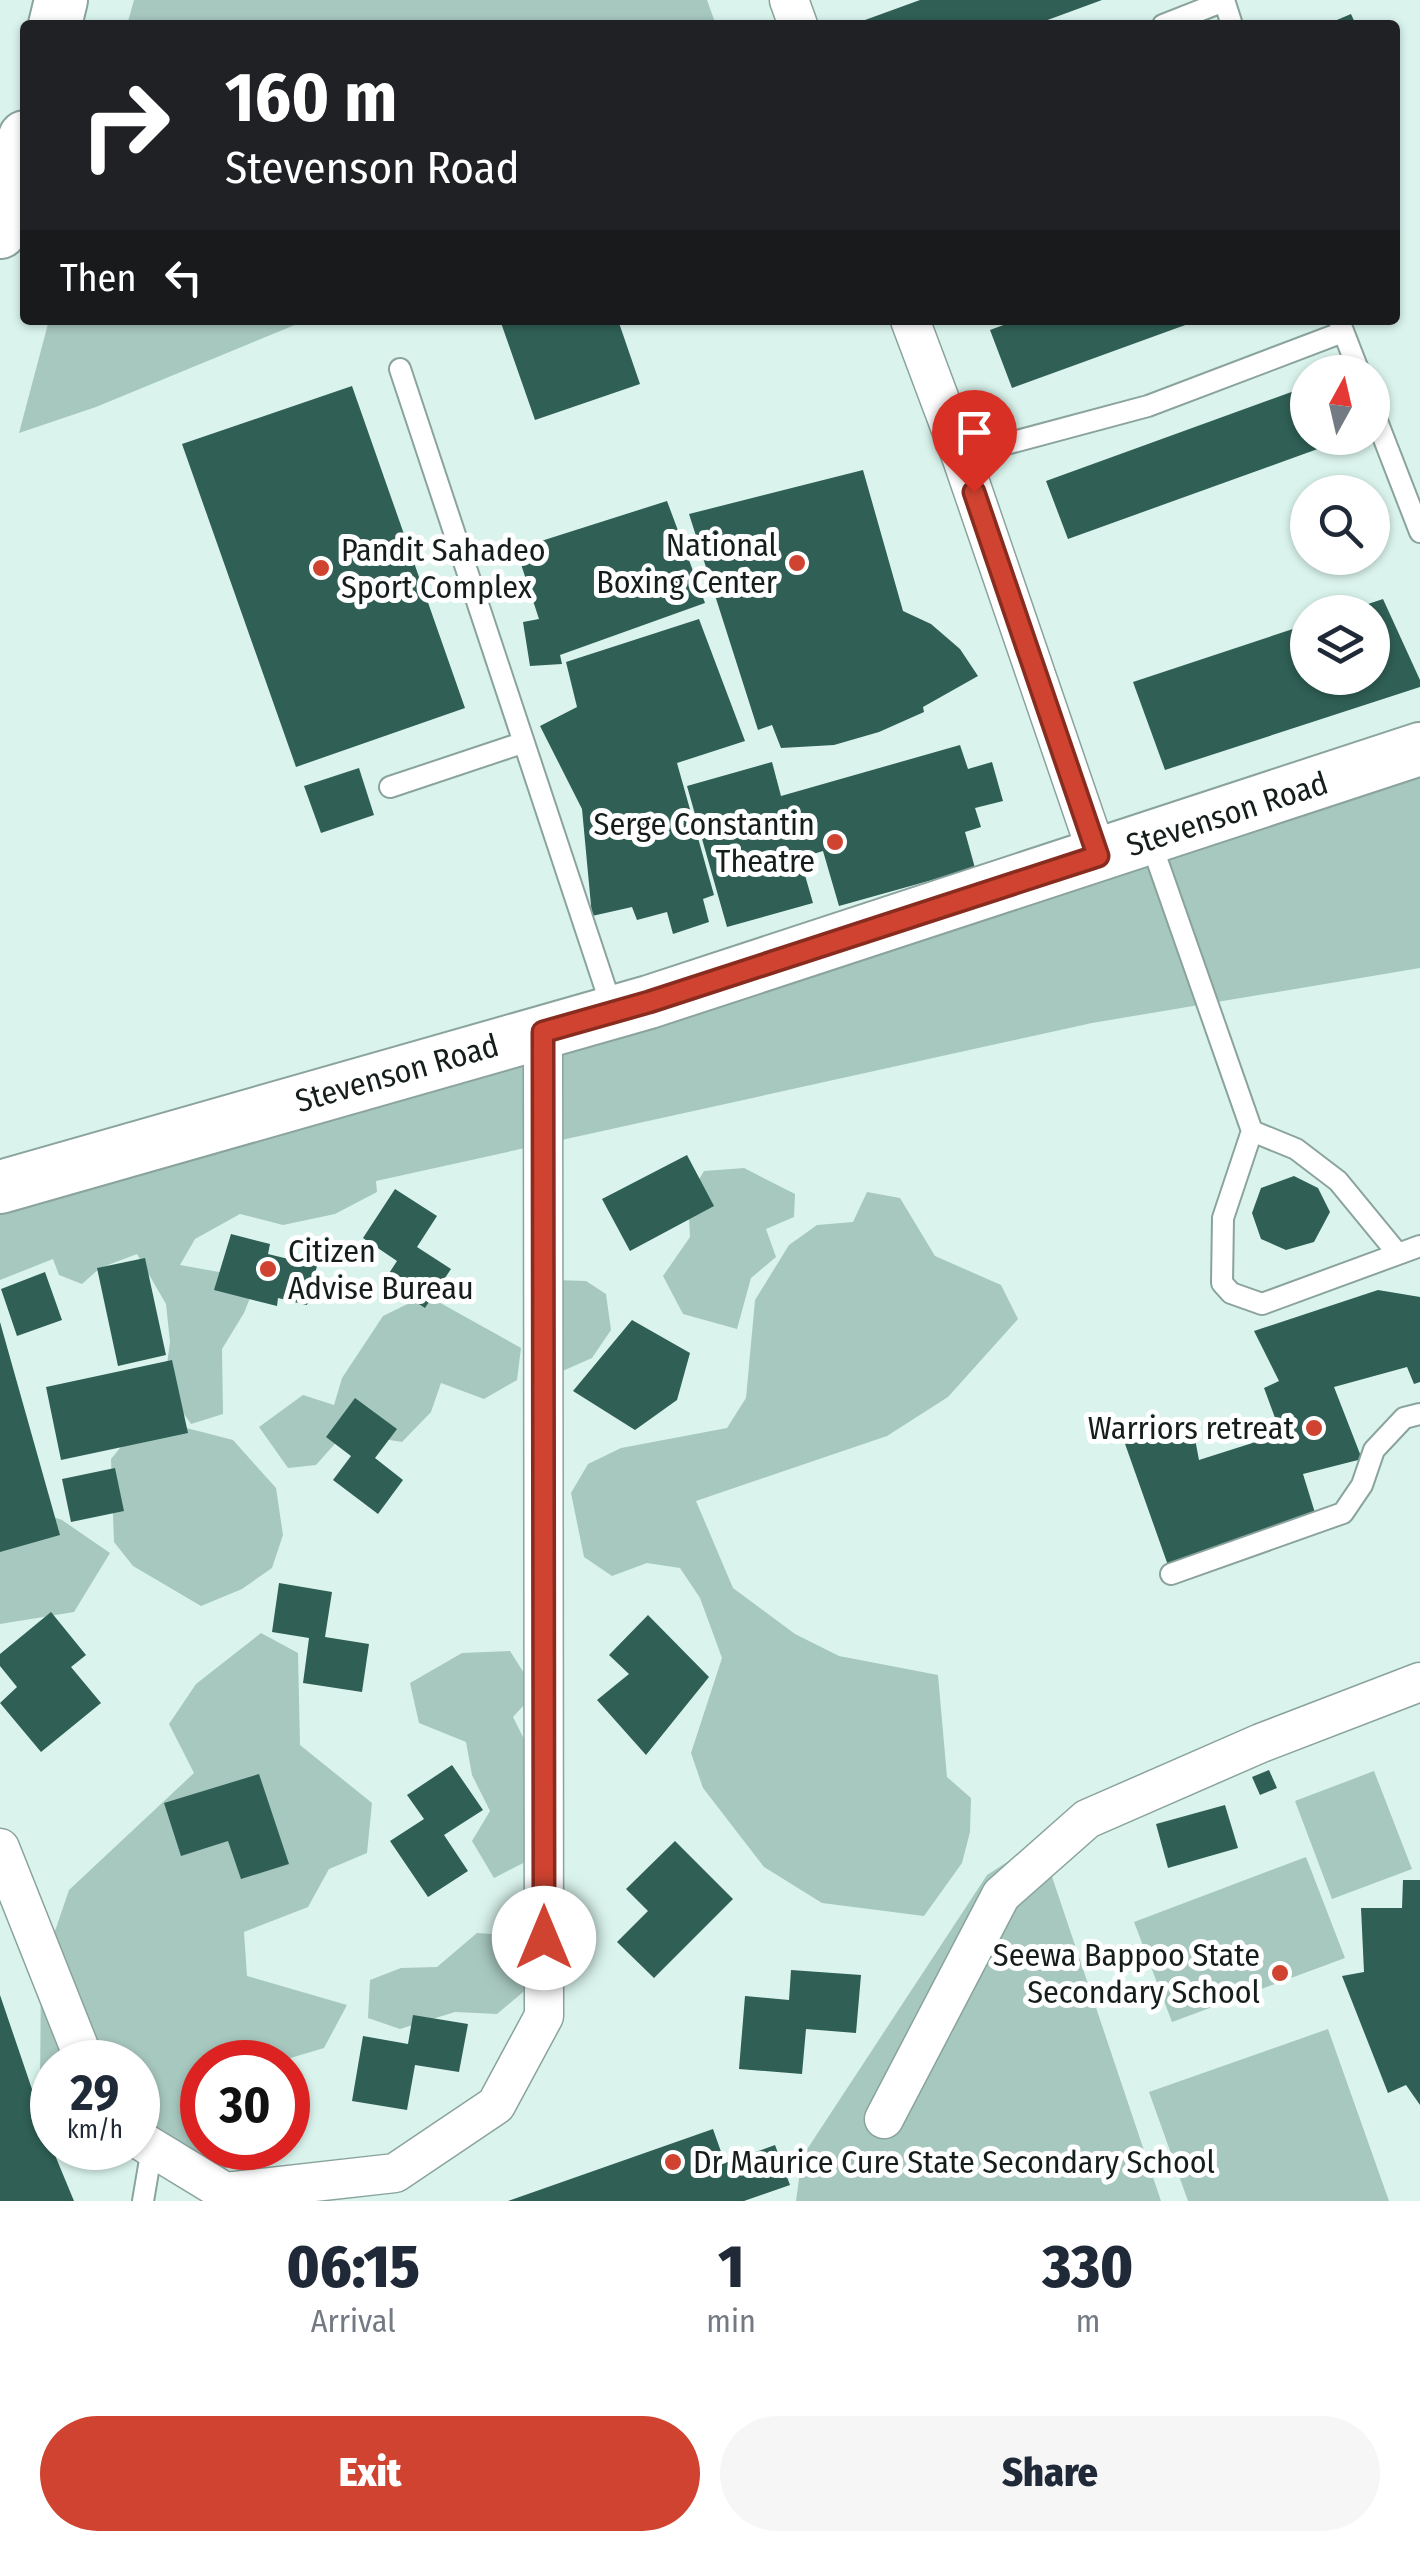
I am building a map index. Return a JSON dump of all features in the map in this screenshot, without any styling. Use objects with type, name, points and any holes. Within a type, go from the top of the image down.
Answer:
[{"type":"street","points":[[0,232],[20,156]]},
{"type":"street","points":[[912,325],[961,456],[1098,856]]},
{"type":"street","name":"Stevenson Road","points":[[0,1186],[613,1011],[1150,840],[1420,749]]},
{"type":"street","points":[[160,2153],[225,2192],[395,2172],[496,2105],[544,2016],[543,1032]]},
{"type":"street","points":[[884,2118],[1001,1895],[1087,1819],[1261,1743],[1410,1685]]},
{"type":"street","points":[[0,1848],[76,2040]]},
{"type":"lane","points":[[1176,20],[1224,1]]},
{"type":"lane","points":[[961,456],[1148,406],[1341,326],[1352,355]]},
{"type":"lane","points":[[400,369],[613,1011]]},
{"type":"lane","points":[[1390,454],[1420,532]]},
{"type":"lane","points":[[390,787],[522,743]]},
{"type":"lane","points":[[1150,840],[1252,1131],[1223,1218],[1222,1283],[1231,1293],[1262,1304],[1420,1246]]},
{"type":"lane","points":[[1252,1131],[1296,1149],[1338,1181],[1398,1254]]},
{"type":"lane","points":[[1171,1574],[1342,1513],[1362,1485],[1374,1450],[1404,1418],[1420,1414]]},
{"type":"lane","points":[[143,2201],[144,2170]]},
{"type":"green space","points":[[134,0],[707,0],[714,20],[128,20]]},
{"type":"green space","points":[[48,325],[295,325],[96,407],[19,433]]},
{"type":"green space","points":[[1420,776],[1420,968],[1092,1023],[376,1181],[377,1192],[335,1214],[283,1225],[240,1214],[195,1239],[180,1265],[219,1272],[254,1288],[222,1349],[223,1414],[191,1424],[164,1386],[170,1342],[166,1304],[137,1254],[100,1268],[82,1284],[59,1275],[53,1259],[0,1280],[0,1212],[543,1032],[1103,882]]},
{"type":"green space","points":[[744,1168],[795,1194],[794,1217],[766,1229],[776,1257],[751,1278],[737,1329],[683,1314],[663,1276],[690,1237],[688,1198],[704,1171]]},
{"type":"green space","points":[[867,1192],[900,1198],[935,1256],[1001,1285],[1018,1319],[948,1397],[887,1436],[696,1501],[733,1588],[795,1634],[839,1656],[938,1675],[947,1777],[971,1798],[970,1832],[962,1863],[924,1916],[822,1903],[764,1867],[703,1788],[691,1753],[722,1658],[700,1598],[680,1568],[647,1563],[612,1576],[584,1557],[571,1493],[588,1464],[621,1448],[727,1428],[746,1398],[755,1300],[789,1245],[817,1225],[853,1222]]},
{"type":"green space","points":[[556,1280],[586,1281],[606,1294],[611,1330],[592,1358],[558,1373]]},
{"type":"green space","points":[[426,1295],[521,1348],[517,1380],[484,1399],[441,1383],[431,1412],[402,1442],[371,1437],[349,1428],[316,1465],[288,1468],[259,1427],[303,1395],[334,1405],[342,1378],[383,1316]]},
{"type":"green space","points":[[175,1425],[233,1440],[276,1488],[283,1535],[272,1568],[242,1589],[201,1606],[133,1566],[114,1542],[111,1459],[138,1426]]},
{"type":"green space","points":[[34,1510],[62,1520],[110,1553],[74,1612],[0,1624],[0,1520]]},
{"type":"green space","points":[[261,1633],[298,1653],[300,1745],[372,1803],[367,1853],[329,1869],[308,1907],[244,1932],[247,1976],[347,2005],[324,2048],[310,2052],[310,2040],[180,2040],[180,2157],[160,2145],[160,2040],[40,2040],[41,1972],[69,1890],[194,1773],[169,1724],[196,1684]]},
{"type":"green space","points":[[510,1651],[536,1692],[513,1717],[534,1759],[537,1856],[494,1878],[472,1841],[490,1811],[472,1775],[466,1742],[419,1723],[410,1683],[462,1653]]},
{"type":"green space","points":[[1374,1771],[1412,1869],[1332,1899],[1295,1801]]},
{"type":"green space","points":[[1040,1841],[1161,2201],[796,2201],[802,2157],[987,1875]]},
{"type":"green space","points":[[1306,1857],[1345,1958],[1172,2022],[1134,1922]]},
{"type":"green space","points":[[477,1933],[507,1935],[535,1982],[497,2014],[455,2012],[400,2029],[368,2018],[370,1980],[401,1968],[437,1967]]},
{"type":"green space","points":[[1328,2029],[1389,2201],[1188,2201],[1149,2092]]},
{"type":"building","points":[[920,0],[1102,0],[1048,20],[865,20]]},
{"type":"building","points":[[502,325],[620,325],[640,384],[535,420]]},
{"type":"building","points":[[1004,325],[1185,325],[1012,388],[990,330]]},
{"type":"building","name":"Pandit Sahadeo Sport Complex","points":[[352,386],[465,708],[296,767],[182,444]]},
{"type":"building","points":[[1290,393],[1290,455],[1301,455],[1068,539],[1046,481]]},
{"type":"building","name":"National Boxing Center","points":[[863,470],[903,611],[931,624],[960,649],[978,676],[923,707],[924,712],[879,732],[834,745],[781,748],[772,725],[758,730],[689,514]]},
{"type":"building","points":[[667,501],[705,603],[560,655],[562,664],[530,666],[523,622],[539,619],[516,549]]},
{"type":"building","points":[[1390,614],[1420,687],[1165,770],[1133,682],[1290,630],[1290,695],[1390,695]]},
{"type":"building","points":[[699,619],[745,741],[677,763],[714,895],[703,899],[709,922],[673,934],[667,912],[637,920],[632,907],[592,916],[582,809],[540,726],[577,707],[566,662]]},
{"type":"building","name":"Serge Constantin Theatre","points":[[960,745],[968,769],[992,762],[1003,801],[975,808],[981,827],[965,832],[975,868],[839,906],[823,851],[800,858],[813,903],[727,927],[687,786],[772,762],[781,796]]},
{"type":"building","points":[[359,768],[374,815],[321,833],[304,786]]},
{"type":"building","points":[[687,1155],[714,1206],[630,1251],[602,1199]]},
{"type":"building","points":[[1294,1176],[1318,1188],[1330,1212],[1314,1242],[1286,1250],[1261,1239],[1252,1213],[1261,1188]]},
{"type":"building","points":[[395,1189],[437,1216],[417,1247],[451,1269],[425,1308],[384,1281],[397,1261],[363,1238]]},
{"type":"building","name":"Citizen Advise Bureau","points":[[231,1234],[270,1244],[268,1254],[317,1266],[307,1305],[278,1298],[277,1306],[214,1290]]},
{"type":"building","points":[[145,1258],[166,1355],[118,1366],[97,1268]]},
{"type":"building","points":[[45,1272],[62,1320],[17,1336],[1,1289]]},
{"type":"building","name":"Warriors retreat","points":[[1378,1290],[1420,1297],[1420,1382],[1414,1384],[1407,1367],[1334,1387],[1362,1459],[1303,1474],[1316,1516],[1170,1571],[1124,1441],[1192,1423],[1199,1460],[1281,1434],[1264,1388],[1279,1381],[1254,1331]]},
{"type":"building","points":[[632,1320],[690,1353],[677,1400],[635,1430],[573,1391]]},
{"type":"building","points":[[0,1322],[60,1535],[0,1552]]},
{"type":"building","points":[[172,1360],[188,1433],[61,1460],[46,1387]]},
{"type":"building","points":[[355,1398],[397,1429],[375,1458],[403,1480],[378,1514],[333,1480],[351,1456],[326,1437]]},
{"type":"building","points":[[115,1468],[124,1511],[71,1522],[62,1479]]},
{"type":"building","points":[[279,1583],[332,1592],[325,1637],[369,1644],[362,1692],[303,1683],[309,1638],[272,1632]]},
{"type":"building","points":[[51,1612],[86,1655],[71,1667],[101,1703],[41,1752],[0,1703],[17,1687],[0,1666],[0,1654]]},
{"type":"building","points":[[648,1615],[709,1677],[646,1755],[597,1700],[629,1674],[609,1655]]},
{"type":"building","points":[[452,1765],[483,1810],[444,1835],[468,1871],[428,1897],[390,1841],[424,1819],[407,1795]]},
{"type":"building","points":[[1269,1770],[1277,1788],[1260,1795],[1252,1777]]},
{"type":"building","points":[[259,1774],[289,1864],[241,1879],[228,1841],[181,1856],[164,1803]]},
{"type":"building","points":[[1225,1805],[1238,1848],[1168,1868],[1156,1824]]},
{"type":"building","points":[[675,1841],[733,1899],[654,1978],[617,1942],[648,1911],[626,1889]]},
{"type":"building","name":"Seewa Bappoo State Secondary School","points":[[1403,1880],[1420,1880],[1420,2105],[1406,2085],[1388,2093],[1342,1976],[1364,1972],[1361,1908],[1402,1908]]},
{"type":"building","points":[[791,1970],[861,1975],[856,2033],[806,2029],[802,2074],[739,2069],[745,1996],[789,2000]]},
{"type":"building","points":[[0,1995],[30,2083],[30,2170],[61,2170],[74,2201],[0,2201]]},
{"type":"building","points":[[413,2015],[468,2024],[459,2072],[415,2065],[407,2110],[352,2101],[363,2036],[408,2044]]},
{"type":"building","name":"Dr Maurice Cure State Secondary School","points":[[713,2129],[725,2163],[775,2145],[790,2185],[744,2201],[508,2201]]},
{"type":"place","name":"National Boxing Center","points":[[797,563]]},
{"type":"place","name":"Pandit Sahadeo Sport Complex","points":[[321,568]]},
{"type":"place","name":"Serge Constantin Theatre","points":[[835,842]]},
{"type":"place","name":"Citizen Advise Bureau","points":[[268,1269]]},
{"type":"place","name":"Warriors retreat","points":[[1314,1428]]},
{"type":"place","name":"Seewa Bappoo State Secondary School","points":[[1280,1973]]},
{"type":"place","name":"Dr Maurice Cure State Secondary School","points":[[673,2162]]},
{"type":"route","points":[[544,1938],[543,1032],[649,1002],[1098,856],[974,492]]}]
